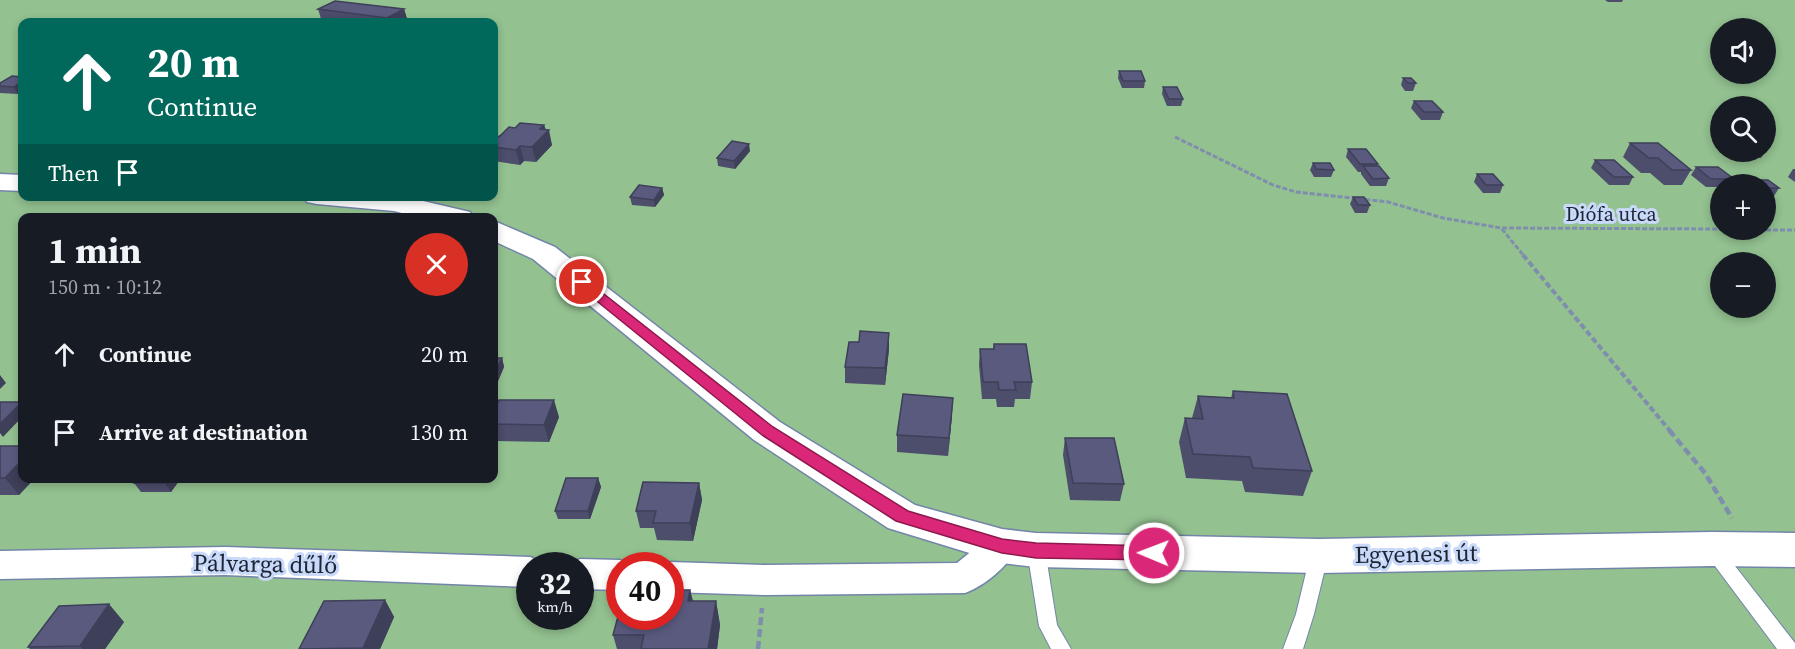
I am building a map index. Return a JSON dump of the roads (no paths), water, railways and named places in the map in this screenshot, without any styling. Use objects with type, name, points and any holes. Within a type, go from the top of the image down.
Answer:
[{"type":"street","points":[[0,182],[18,183]]},
{"type":"street","points":[[372,201],[394,203],[438,213]]},
{"type":"street","name":"Egyenesi út","points":[[498,232],[544,253],[767,431],[892,510],[902,516],[1019,548],[1319,556],[1795,550]]},
{"type":"street","points":[[684,577],[766,580],[965,578],[1019,548]]},
{"type":"street","name":"Pálvarga dűlő","points":[[0,566],[225,561],[516,571]]},
{"type":"lane","points":[[1019,548],[1048,626],[1061,649]]},
{"type":"lane","points":[[1732,549],[1788,649]]},
{"type":"lane","points":[[1293,649],[1305,615],[1319,556]]}]
